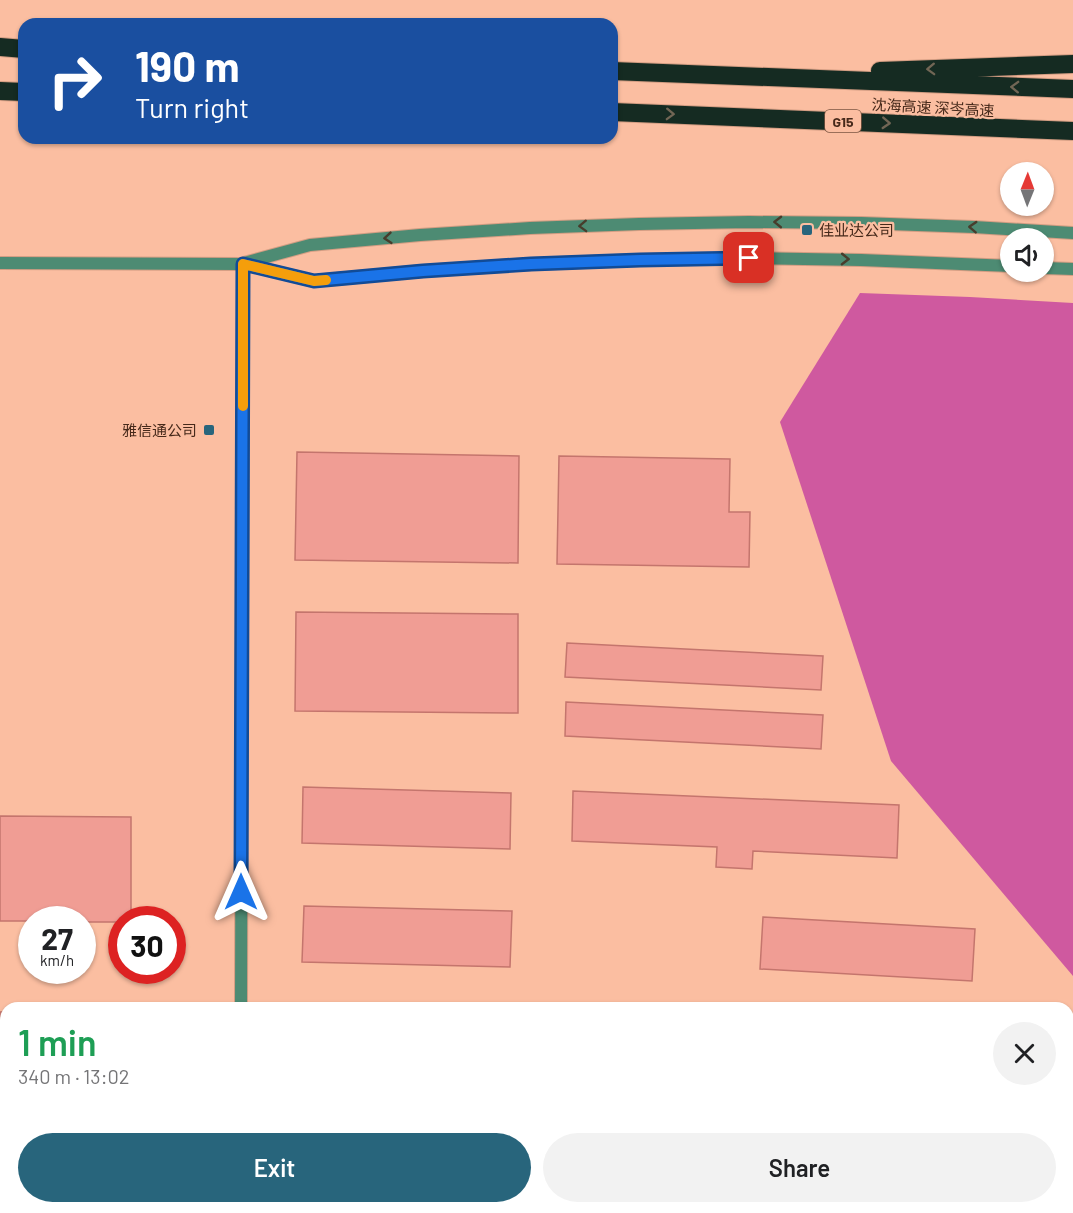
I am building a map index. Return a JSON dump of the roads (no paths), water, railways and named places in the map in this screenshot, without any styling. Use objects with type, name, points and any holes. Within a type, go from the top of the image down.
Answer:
[{"type":"highway","points":[[0,47],[18,48]]},
{"type":"highway","points":[[746,76],[1073,64]]},
{"type":"highway","name":"沈海高速 深岑高速","points":[[618,71],[1073,89]]},
{"type":"highway","points":[[0,92],[18,92]]},
{"type":"highway","name":"沈海高速 深岑高速","points":[[618,112],[1073,131]]},
{"type":"street","points":[[243,264],[310,245],[530,228],[749,222],[861,223],[1073,233]]},
{"type":"street","points":[[0,263],[243,264],[314,281],[531,264],[640,260],[749,258],[1000,266]]},
{"type":"street","points":[[241,1002],[243,264]]},
{"type":"street","points":[[1054,268],[1073,269]]},
{"type":"place","name":"佳业达公司","points":[[807,230]]},
{"type":"place","name":"雅信通公司","points":[[209,430]]}]
